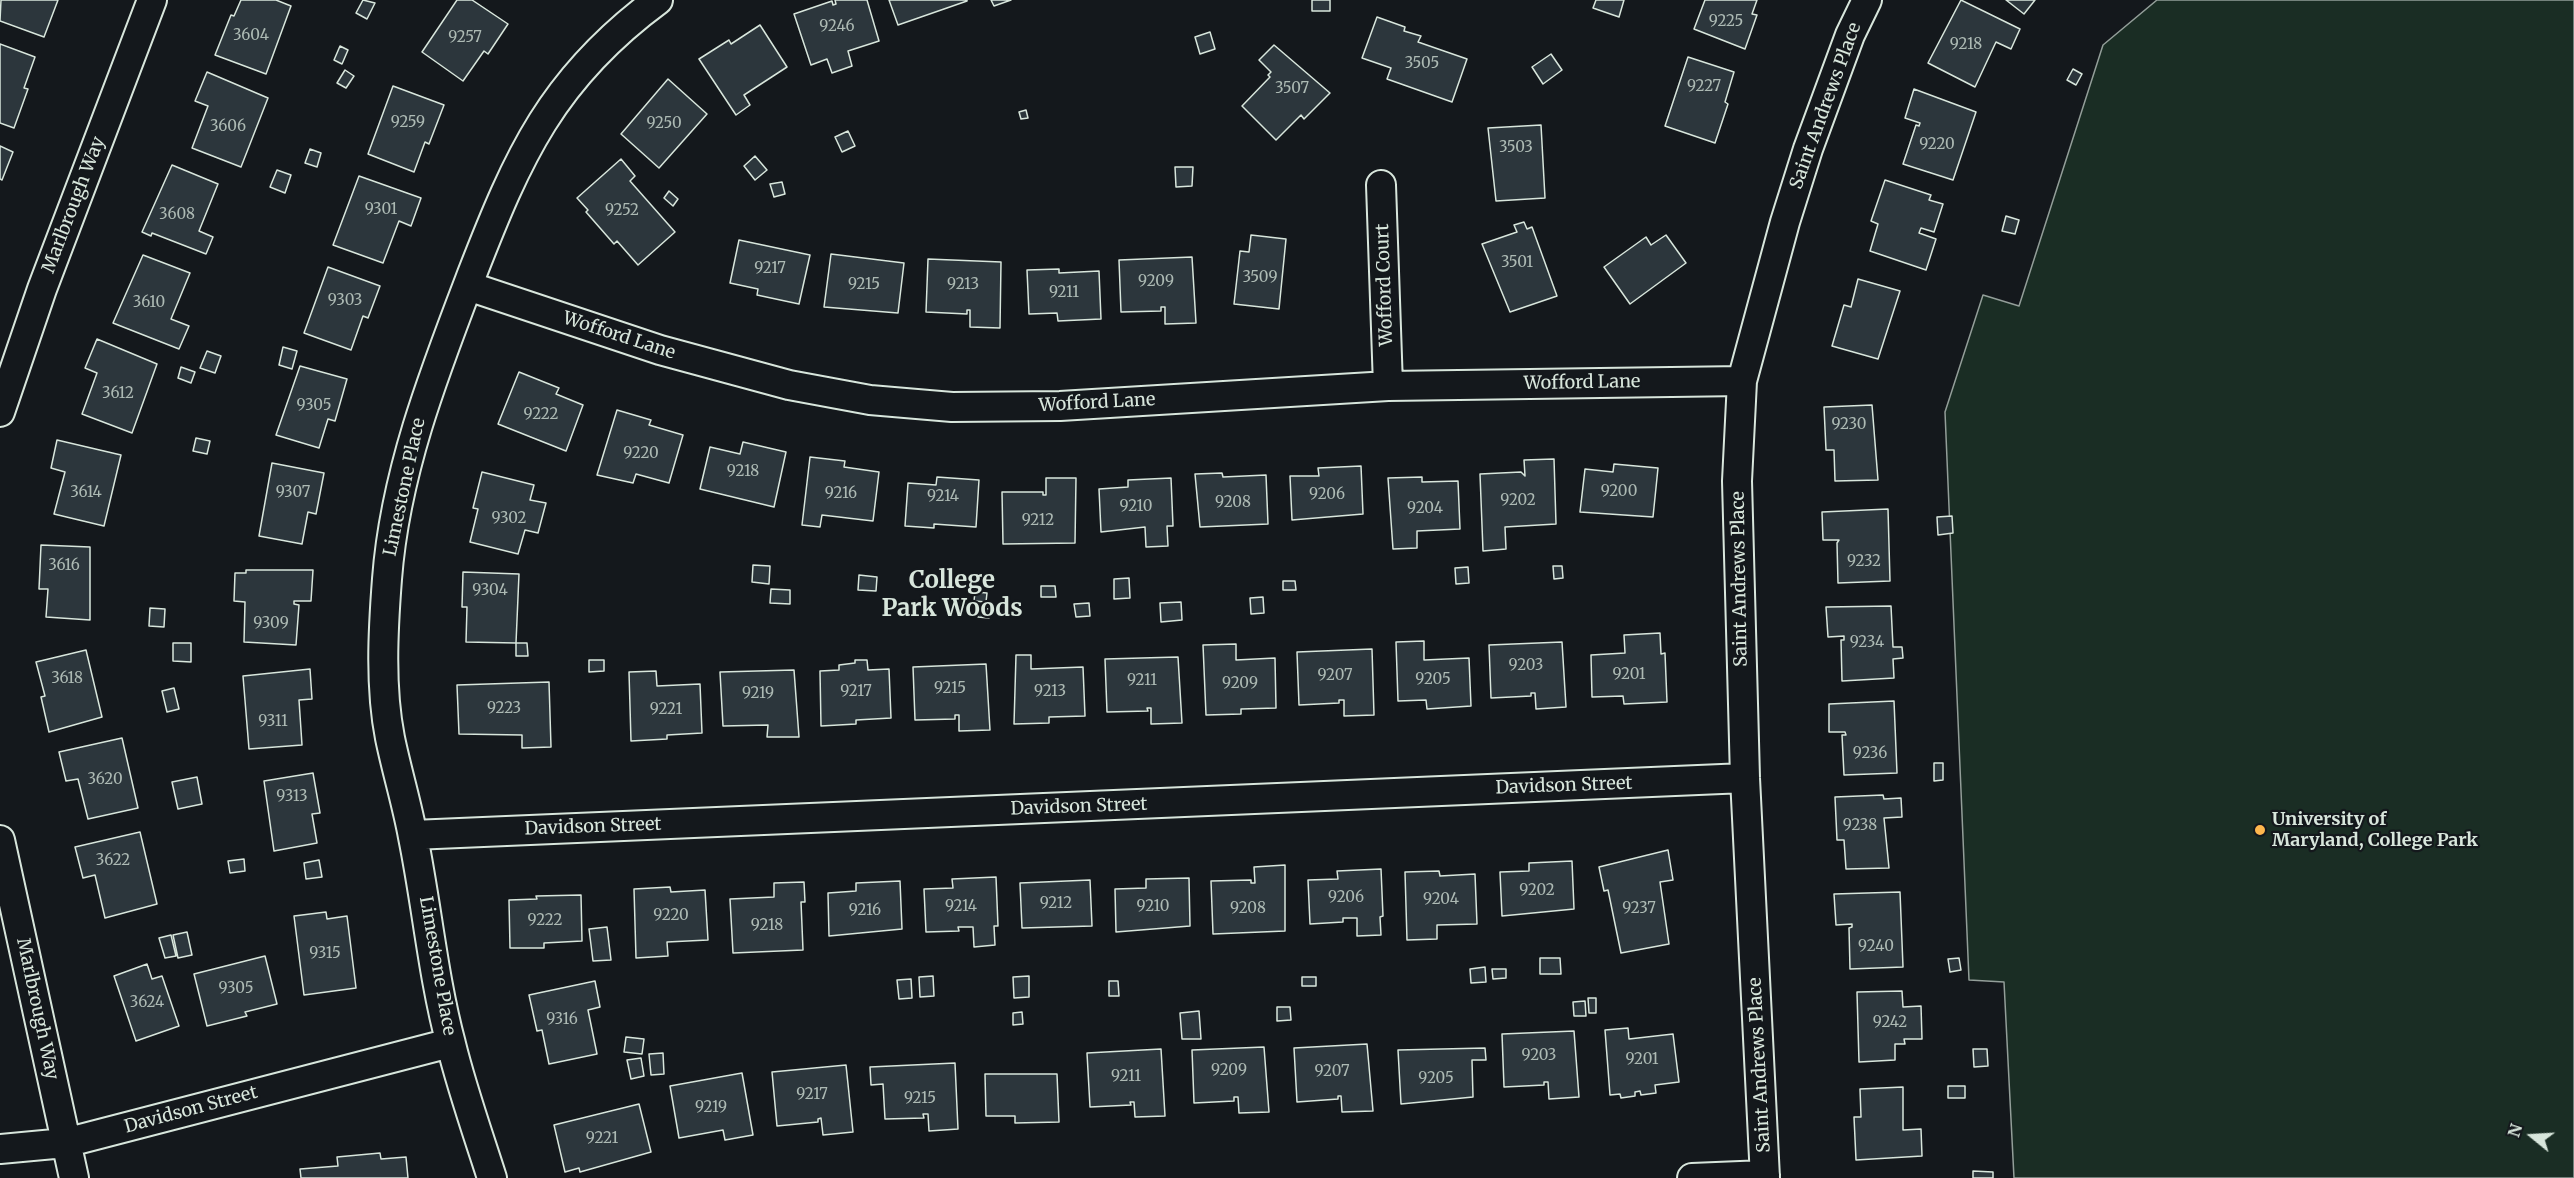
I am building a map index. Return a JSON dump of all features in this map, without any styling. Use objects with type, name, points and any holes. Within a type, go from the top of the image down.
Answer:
[{"type":"street","name":"Marlbrough Way","points":[[0,412],[42,289],[152,0]]},
{"type":"street","name":"Limestone Place","points":[[492,1178],[450,1043],[413,835],[390,735],[383,651],[387,576],[398,505],[421,408],[505,188],[564,87],[630,21],[658,0]]},
{"type":"street","name":"Saint Andrews Place","points":[[1765,1176],[1745,778],[1737,481],[1742,381],[1785,222],[1808,149],[1850,34],[1867,0]]},
{"type":"street","name":"Wofford Court","points":[[1381,184],[1388,386]]},
{"type":"street","name":"Wofford Lane","points":[[468,286],[660,350],[789,385],[870,400],[952,407],[1060,406],[1388,386],[1742,381]]},
{"type":"street","name":"Davidson Street","points":[[413,835],[1745,778]]},
{"type":"street","name":"Marlbrough Way","points":[[0,840],[74,1178]]},
{"type":"street","name":"Davidson Street","points":[[0,1149],[65,1143],[450,1043]]},
{"type":"street","points":[[1692,1178],[1765,1176]]},
{"type":"green space","name":"University of Maryland, College Park","points":[[2157,0],[2574,0],[2574,1178],[2014,1178],[2004,982],[1969,980],[1945,412],[1983,295],[2019,306],[2103,45]]},
{"type":"building","points":[[1,0],[58,0],[44,37],[0,21]]},
{"type":"building","points":[[241,0],[276,0],[291,6],[266,74],[215,55],[231,15],[234,16]]},
{"type":"building","points":[[363,0],[375,3],[367,19],[356,13]]},
{"type":"building","points":[[457,0],[472,0],[508,24],[488,54],[484,51],[463,81],[422,52]]},
{"type":"building","points":[[835,0],[867,0],[879,41],[848,51],[852,66],[832,73],[827,59],[811,65],[794,14],[832,1],[833,5],[836,4]]},
{"type":"building","points":[[889,0],[967,0],[967,1],[898,25]]},
{"type":"building","points":[[991,0],[1011,0],[994,6]]},
{"type":"building","points":[[1312,0],[1330,0],[1330,11],[1312,11]]},
{"type":"building","points":[[1596,0],[1624,0],[1619,17],[1593,8]]},
{"type":"building","points":[[1705,0],[1757,0],[1752,14],[1757,15],[1745,49],[1694,29]]},
{"type":"building","points":[[1961,0],[2020,29],[2011,49],[1996,42],[1975,87],[1928,63]]},
{"type":"building","points":[[2006,0],[2035,0],[2024,14]]},
{"type":"building","points":[[1377,17],[1405,27],[1404,31],[1421,36],[1418,42],[1467,59],[1452,102],[1387,79],[1391,68],[1362,58]]},
{"type":"building","points":[[760,25],[787,67],[744,95],[750,105],[736,115],[699,59],[729,40],[731,44]]},
{"type":"building","points":[[1210,32],[1215,49],[1200,54],[1195,37]]},
{"type":"building","points":[[0,44],[35,57],[24,88],[28,89],[14,128],[0,123]]},
{"type":"building","points":[[1274,45],[1330,93],[1304,119],[1301,115],[1276,140],[1242,106],[1270,77],[1268,75],[1271,72],[1259,60]]},
{"type":"building","points":[[340,46],[348,50],[342,64],[334,60]]},
{"type":"building","points":[[1551,54],[1562,70],[1543,84],[1532,67]]},
{"type":"building","points":[[1688,57],[1734,72],[1725,102],[1728,104],[1715,143],[1665,126]]},
{"type":"building","points":[[2073,69],[2082,74],[2076,85],[2067,80]]},
{"type":"building","points":[[345,70],[354,76],[346,88],[337,83]]},
{"type":"building","points":[[207,72],[268,98],[241,167],[192,148],[208,106],[195,101]]},
{"type":"building","points":[[668,79],[707,114],[659,168],[621,134]]},
{"type":"building","points":[[393,86],[444,105],[429,144],[425,142],[414,172],[368,154]]},
{"type":"building","points":[[1914,89],[1976,112],[1953,180],[1903,164],[1916,125],[1919,126],[1920,123],[1905,118]]},
{"type":"building","points":[[1026,110],[1028,118],[1021,119],[1019,112]]},
{"type":"building","points":[[1541,125],[1545,198],[1496,201],[1488,128]]},
{"type":"building","points":[[848,131],[855,146],[842,152],[835,137]]},
{"type":"building","points":[[0,146],[13,152],[2,180],[0,179]]},
{"type":"building","points":[[310,149],[321,153],[317,167],[305,163]]},
{"type":"building","points":[[755,156],[767,170],[755,180],[744,166]]},
{"type":"building","points":[[621,159],[635,176],[630,181],[675,232],[638,265],[617,241],[614,244],[577,198]]},
{"type":"building","points":[[172,165],[218,184],[199,231],[213,237],[206,254],[152,233],[151,236],[142,232]]},
{"type":"building","points":[[1175,167],[1193,167],[1192,186],[1176,187]]},
{"type":"building","points":[[277,170],[291,175],[285,193],[270,187]]},
{"type":"building","points":[[359,176],[421,198],[411,226],[399,221],[383,263],[333,245]]},
{"type":"building","points":[[1885,180],[1931,195],[1929,200],[1943,204],[1934,232],[1921,228],[1919,233],[1936,239],[1926,270],[1870,251],[1878,224],[1871,221]]},
{"type":"building","points":[[782,182],[785,194],[774,197],[770,184]]},
{"type":"building","points":[[669,191],[678,199],[673,206],[664,198]]},
{"type":"building","points":[[2006,216],[2019,220],[2015,234],[2002,231]]},
{"type":"building","points":[[1524,222],[1527,229],[1532,227],[1557,296],[1510,312],[1482,244],[1517,232],[1514,225]]},
{"type":"building","points":[[1251,235],[1286,239],[1279,309],[1234,304],[1240,251],[1249,252]]},
{"type":"building","points":[[1666,235],[1686,263],[1630,304],[1604,267],[1646,237],[1651,245]]},
{"type":"building","points":[[739,240],[810,255],[799,304],[757,295],[758,289],[730,283]]},
{"type":"building","points":[[831,254],[904,263],[898,313],[824,307]]},
{"type":"building","points":[[143,255],[190,273],[171,319],[189,326],[179,349],[113,323]]},
{"type":"building","points":[[1192,257],[1196,323],[1165,324],[1165,307],[1161,307],[1161,311],[1121,312],[1119,260]]},
{"type":"building","points":[[928,259],[1001,262],[1000,328],[970,327],[970,310],[967,310],[967,314],[926,312]]},
{"type":"building","points":[[328,267],[380,286],[368,318],[363,316],[351,350],[304,333]]},
{"type":"building","points":[[1059,269],[1059,273],[1099,271],[1101,319],[1058,321],[1057,313],[1029,314],[1027,270]]},
{"type":"building","points":[[1858,279],[1900,291],[1878,359],[1832,346],[1844,305],[1851,307]]},
{"type":"building","points":[[97,339],[157,364],[132,433],[82,414],[97,373],[85,368]]},
{"type":"building","points":[[283,347],[297,351],[292,369],[279,365]]},
{"type":"building","points":[[207,351],[221,356],[215,373],[200,368]]},
{"type":"building","points":[[300,366],[347,379],[335,421],[328,419],[319,448],[276,435]]},
{"type":"building","points":[[181,367],[195,372],[191,383],[178,378]]},
{"type":"building","points":[[519,372],[559,388],[556,394],[583,405],[566,451],[498,424]]},
{"type":"building","points":[[1872,405],[1878,480],[1835,481],[1834,450],[1826,450],[1824,407]]},
{"type":"building","points":[[617,410],[651,420],[649,425],[683,435],[669,483],[636,474],[633,483],[597,475]]},
{"type":"building","points":[[196,438],[210,441],[207,454],[193,451]]},
{"type":"building","points":[[57,440],[121,455],[104,526],[54,514],[65,472],[51,468]]},
{"type":"building","points":[[743,442],[786,452],[774,507],[700,489],[710,447],[740,454]]},
{"type":"building","points":[[810,457],[845,461],[844,467],[879,472],[873,521],[822,515],[820,527],[802,525]]},
{"type":"building","points":[[1554,459],[1556,524],[1505,527],[1506,549],[1483,551],[1480,474],[1521,472],[1525,476],[1524,460]]},
{"type":"building","points":[[272,463],[324,473],[316,514],[308,512],[302,544],[259,536]]},
{"type":"building","points":[[1614,464],[1658,468],[1653,517],[1580,512],[1585,469],[1613,472]]},
{"type":"building","points":[[1361,466],[1363,514],[1292,520],[1290,476],[1319,476],[1318,468]]},
{"type":"building","points":[[482,472],[534,485],[530,500],[546,503],[538,533],[525,530],[518,554],[470,542],[478,509],[473,508]]},
{"type":"building","points":[[1222,473],[1223,477],[1266,475],[1268,524],[1200,527],[1195,474]]},
{"type":"building","points":[[937,477],[979,480],[976,527],[934,524],[934,528],[905,526],[908,483],[936,485]]},
{"type":"building","points":[[1422,477],[1422,482],[1458,481],[1460,529],[1417,531],[1417,548],[1393,549],[1388,478]]},
{"type":"building","points":[[1046,478],[1076,478],[1075,543],[1003,544],[1002,492],[1043,492],[1043,495],[1046,495]]},
{"type":"building","points":[[1171,478],[1173,526],[1167,526],[1168,546],[1146,547],[1145,527],[1101,532],[1099,489],[1128,487],[1128,480]]},
{"type":"building","points":[[1888,509],[1890,581],[1838,583],[1837,543],[1839,540],[1823,540],[1822,512]]},
{"type":"building","points":[[1952,516],[1953,533],[1938,535],[1937,517]]},
{"type":"building","points":[[41,545],[90,547],[90,620],[46,617],[48,589],[39,589]]},
{"type":"building","points":[[753,565],[770,566],[769,584],[752,582]]},
{"type":"building","points":[[1553,566],[1562,566],[1563,578],[1554,579]]},
{"type":"building","points":[[1468,567],[1469,583],[1456,584],[1455,568]]},
{"type":"building","points":[[246,570],[313,570],[311,601],[294,601],[294,604],[299,605],[296,645],[244,642],[245,602],[234,601],[235,573],[246,573]]},
{"type":"building","points":[[463,572],[519,574],[516,643],[466,642],[467,607],[462,607]]},
{"type":"building","points":[[859,575],[877,577],[876,591],[858,590]]},
{"type":"building","points":[[1129,578],[1130,598],[1114,599],[1114,579]]},
{"type":"building","points":[[1283,581],[1295,581],[1296,590],[1283,590]]},
{"type":"building","points":[[1041,586],[1055,586],[1056,597],[1041,597]]},
{"type":"building","points":[[771,589],[790,590],[790,604],[770,603]]},
{"type":"building","points":[[975,592],[987,593],[986,602],[974,601]]},
{"type":"building","points":[[1263,597],[1264,613],[1251,614],[1250,598]]},
{"type":"building","points":[[1181,602],[1182,620],[1161,622],[1160,603]]},
{"type":"building","points":[[1089,603],[1090,616],[1076,617],[1074,604]]},
{"type":"building","points":[[1891,606],[1893,647],[1902,647],[1903,658],[1893,659],[1894,678],[1842,681],[1841,640],[1844,640],[1844,636],[1828,637],[1826,607]]},
{"type":"building","points":[[150,608],[165,609],[164,627],[149,626]]},
{"type":"building","points":[[978,608],[990,609],[989,618],[978,617]]},
{"type":"building","points":[[1660,633],[1661,654],[1665,653],[1667,702],[1624,704],[1623,696],[1592,697],[1591,655],[1625,653],[1624,635]]},
{"type":"building","points":[[1424,641],[1424,660],[1469,658],[1471,706],[1427,709],[1426,700],[1398,701],[1396,642]]},
{"type":"building","points":[[1562,642],[1566,707],[1536,709],[1535,693],[1531,693],[1531,696],[1491,698],[1489,645]]},
{"type":"building","points":[[173,643],[191,643],[191,662],[173,661]]},
{"type":"building","points":[[516,643],[527,643],[528,656],[516,656]]},
{"type":"building","points":[[1236,644],[1236,660],[1275,658],[1276,708],[1241,709],[1241,714],[1206,715],[1203,645]]},
{"type":"building","points":[[1372,649],[1374,715],[1344,716],[1344,700],[1339,700],[1339,703],[1299,705],[1297,652]]},
{"type":"building","points":[[86,650],[102,717],[49,732],[41,697],[45,696],[36,662]]},
{"type":"building","points":[[1016,655],[1031,655],[1031,669],[1083,667],[1085,716],[1049,717],[1049,723],[1014,724]]},
{"type":"building","points":[[1178,657],[1182,723],[1151,724],[1151,708],[1147,708],[1148,711],[1107,712],[1105,659]]},
{"type":"building","points":[[589,660],[604,660],[604,671],[589,672]]},
{"type":"building","points":[[855,660],[867,660],[868,670],[889,669],[891,718],[856,720],[856,724],[821,726],[820,671],[839,670],[839,665],[855,663]]},
{"type":"building","points":[[986,664],[990,730],[959,731],[959,715],[955,715],[955,719],[915,720],[913,667]]},
{"type":"building","points":[[310,669],[312,699],[299,700],[302,745],[249,749],[243,676]]},
{"type":"building","points":[[794,670],[799,737],[767,737],[768,725],[723,726],[720,672]]},
{"type":"building","points":[[656,671],[657,686],[700,684],[702,733],[667,735],[667,739],[631,741],[629,672]]},
{"type":"building","points":[[549,682],[551,747],[522,748],[522,735],[459,734],[457,685]]},
{"type":"building","points":[[174,688],[179,709],[167,712],[162,691]]},
{"type":"building","points":[[1894,701],[1897,773],[1844,775],[1842,735],[1846,735],[1845,732],[1829,732],[1829,704]]},
{"type":"building","points":[[122,738],[138,808],[88,819],[78,779],[66,781],[59,752]]},
{"type":"building","points":[[1934,763],[1943,763],[1943,780],[1934,781]]},
{"type":"building","points":[[313,773],[320,813],[312,814],[317,843],[274,851],[264,781]]},
{"type":"building","points":[[197,777],[202,804],[178,809],[172,782]]},
{"type":"building","points":[[1883,795],[1884,799],[1901,798],[1902,817],[1884,818],[1889,868],[1846,869],[1844,840],[1837,840],[1835,797]]},
{"type":"building","points":[[140,832],[157,904],[105,918],[95,875],[83,878],[75,847]]},
{"type":"building","points":[[1668,850],[1673,880],[1660,882],[1669,944],[1621,953],[1608,890],[1604,891],[1599,867]]},
{"type":"building","points":[[244,859],[245,871],[230,873],[228,861]]},
{"type":"building","points":[[319,860],[322,877],[306,879],[304,863]]},
{"type":"building","points":[[1572,861],[1574,909],[1502,916],[1500,872],[1529,871],[1529,863]]},
{"type":"building","points":[[1285,865],[1285,931],[1213,934],[1211,881],[1251,880],[1251,883],[1255,883],[1254,867]]},
{"type":"building","points":[[1381,869],[1383,916],[1380,917],[1381,935],[1357,936],[1357,918],[1343,918],[1343,922],[1310,924],[1308,880],[1338,879],[1337,871]]},
{"type":"building","points":[[1439,871],[1440,876],[1475,874],[1477,924],[1437,925],[1437,939],[1407,940],[1405,872]]},
{"type":"building","points":[[996,877],[998,926],[994,926],[995,945],[974,947],[973,927],[958,927],[959,931],[926,932],[924,889],[953,888],[952,879]]},
{"type":"building","points":[[1189,878],[1190,926],[1116,932],[1115,889],[1146,888],[1146,879]]},
{"type":"building","points":[[1090,880],[1092,926],[1022,928],[1020,883]]},
{"type":"building","points":[[900,881],[902,929],[829,936],[828,893],[856,891],[856,883]]},
{"type":"building","points":[[804,882],[805,902],[801,902],[803,950],[733,953],[730,899],[774,897],[774,883]]},
{"type":"building","points":[[670,887],[671,892],[705,890],[708,940],[667,942],[668,956],[636,958],[634,889]]},
{"type":"building","points":[[1900,892],[1903,967],[1850,969],[1849,928],[1852,924],[1836,925],[1834,894]]},
{"type":"building","points":[[581,895],[582,941],[544,943],[544,948],[510,948],[509,900],[537,899],[536,896]]},
{"type":"building","points":[[326,912],[327,919],[347,916],[356,988],[304,995],[294,916]]},
{"type":"building","points":[[607,927],[611,960],[593,961],[589,929]]},
{"type":"building","points":[[187,932],[192,955],[178,958],[173,935]]},
{"type":"building","points":[[171,935],[176,956],[165,958],[159,938]]},
{"type":"building","points":[[265,956],[277,1004],[245,1012],[247,1016],[207,1026],[194,974]]},
{"type":"building","points":[[1540,958],[1560,958],[1561,974],[1540,974]]},
{"type":"building","points":[[1959,958],[1961,970],[1950,972],[1948,959]]},
{"type":"building","points":[[147,964],[152,979],[162,976],[179,1026],[136,1041],[114,976]]},
{"type":"building","points":[[1485,967],[1486,982],[1471,983],[1470,969]]},
{"type":"building","points":[[1492,969],[1506,969],[1506,978],[1493,979]]},
{"type":"building","points":[[933,976],[934,996],[920,997],[919,977]]},
{"type":"building","points":[[1029,976],[1029,997],[1014,998],[1013,977]]},
{"type":"building","points":[[1302,977],[1316,977],[1316,986],[1302,986]]},
{"type":"building","points":[[911,979],[912,998],[899,999],[897,980]]},
{"type":"building","points":[[595,981],[600,1007],[588,1010],[597,1054],[549,1064],[542,1030],[537,1031],[529,995]]},
{"type":"building","points":[[1109,981],[1118,981],[1119,996],[1109,996]]},
{"type":"building","points":[[1902,991],[1903,1007],[1921,1006],[1922,1039],[1904,1039],[1905,1044],[1895,1044],[1895,1060],[1859,1062],[1857,992]]},
{"type":"building","points":[[1588,998],[1596,998],[1596,1013],[1589,1013]]},
{"type":"building","points":[[1585,1001],[1586,1016],[1574,1016],[1573,1002]]},
{"type":"building","points":[[1277,1007],[1290,1007],[1291,1020],[1277,1021]]},
{"type":"building","points":[[1199,1011],[1201,1039],[1182,1039],[1180,1013]]},
{"type":"building","points":[[1022,1012],[1023,1024],[1013,1025],[1013,1013]]},
{"type":"building","points":[[1628,1028],[1629,1039],[1673,1034],[1679,1082],[1655,1085],[1656,1093],[1641,1095],[1640,1091],[1635,1092],[1635,1096],[1621,1098],[1620,1094],[1610,1095],[1605,1030]]},
{"type":"building","points":[[1574,1031],[1579,1097],[1549,1099],[1548,1082],[1544,1082],[1544,1085],[1504,1087],[1502,1034]]},
{"type":"building","points":[[626,1037],[644,1039],[642,1054],[624,1052]]},
{"type":"building","points":[[1367,1044],[1373,1111],[1342,1112],[1341,1096],[1338,1096],[1338,1099],[1297,1102],[1294,1048]]},
{"type":"building","points":[[1264,1047],[1269,1112],[1239,1113],[1238,1097],[1234,1097],[1234,1101],[1194,1103],[1192,1050]]},
{"type":"building","points":[[1485,1048],[1486,1060],[1472,1060],[1473,1097],[1401,1104],[1398,1050]]},
{"type":"building","points":[[1161,1049],[1165,1116],[1135,1117],[1134,1102],[1130,1102],[1131,1105],[1090,1107],[1087,1053]]},
{"type":"building","points":[[1973,1049],[1987,1049],[1988,1066],[1974,1067]]},
{"type":"building","points":[[663,1053],[664,1074],[651,1075],[649,1054]]},
{"type":"building","points":[[641,1058],[644,1076],[631,1079],[627,1060]]},
{"type":"building","points":[[955,1063],[958,1129],[929,1131],[928,1114],[923,1114],[924,1118],[885,1119],[883,1084],[871,1085],[870,1067]]},
{"type":"building","points":[[846,1065],[853,1132],[823,1135],[821,1118],[818,1122],[777,1126],[772,1072]]},
{"type":"building","points":[[742,1073],[753,1135],[725,1140],[723,1130],[679,1138],[670,1086]]},
{"type":"building","points":[[985,1074],[1057,1074],[1059,1122],[1015,1123],[1015,1116],[986,1116]]},
{"type":"building","points":[[1948,1086],[1965,1086],[1965,1098],[1948,1098]]},
{"type":"building","points":[[1903,1087],[1903,1130],[1921,1129],[1922,1156],[1856,1160],[1854,1117],[1861,1117],[1860,1089]]},
{"type":"building","points":[[639,1104],[651,1152],[580,1172],[579,1168],[565,1172],[554,1125]]},
{"type":"building","points":[[380,1153],[381,1159],[406,1157],[408,1178],[301,1178],[300,1169],[338,1166],[337,1157]]},
{"type":"building","points":[[1973,1171],[1993,1172],[1993,1178],[1973,1178]]},
{"type":"place","name":"University of Maryland, College Park","points":[[2260,830]]},
{"type":"district","name":"College Park Woods","points":[[952,595]]}]
